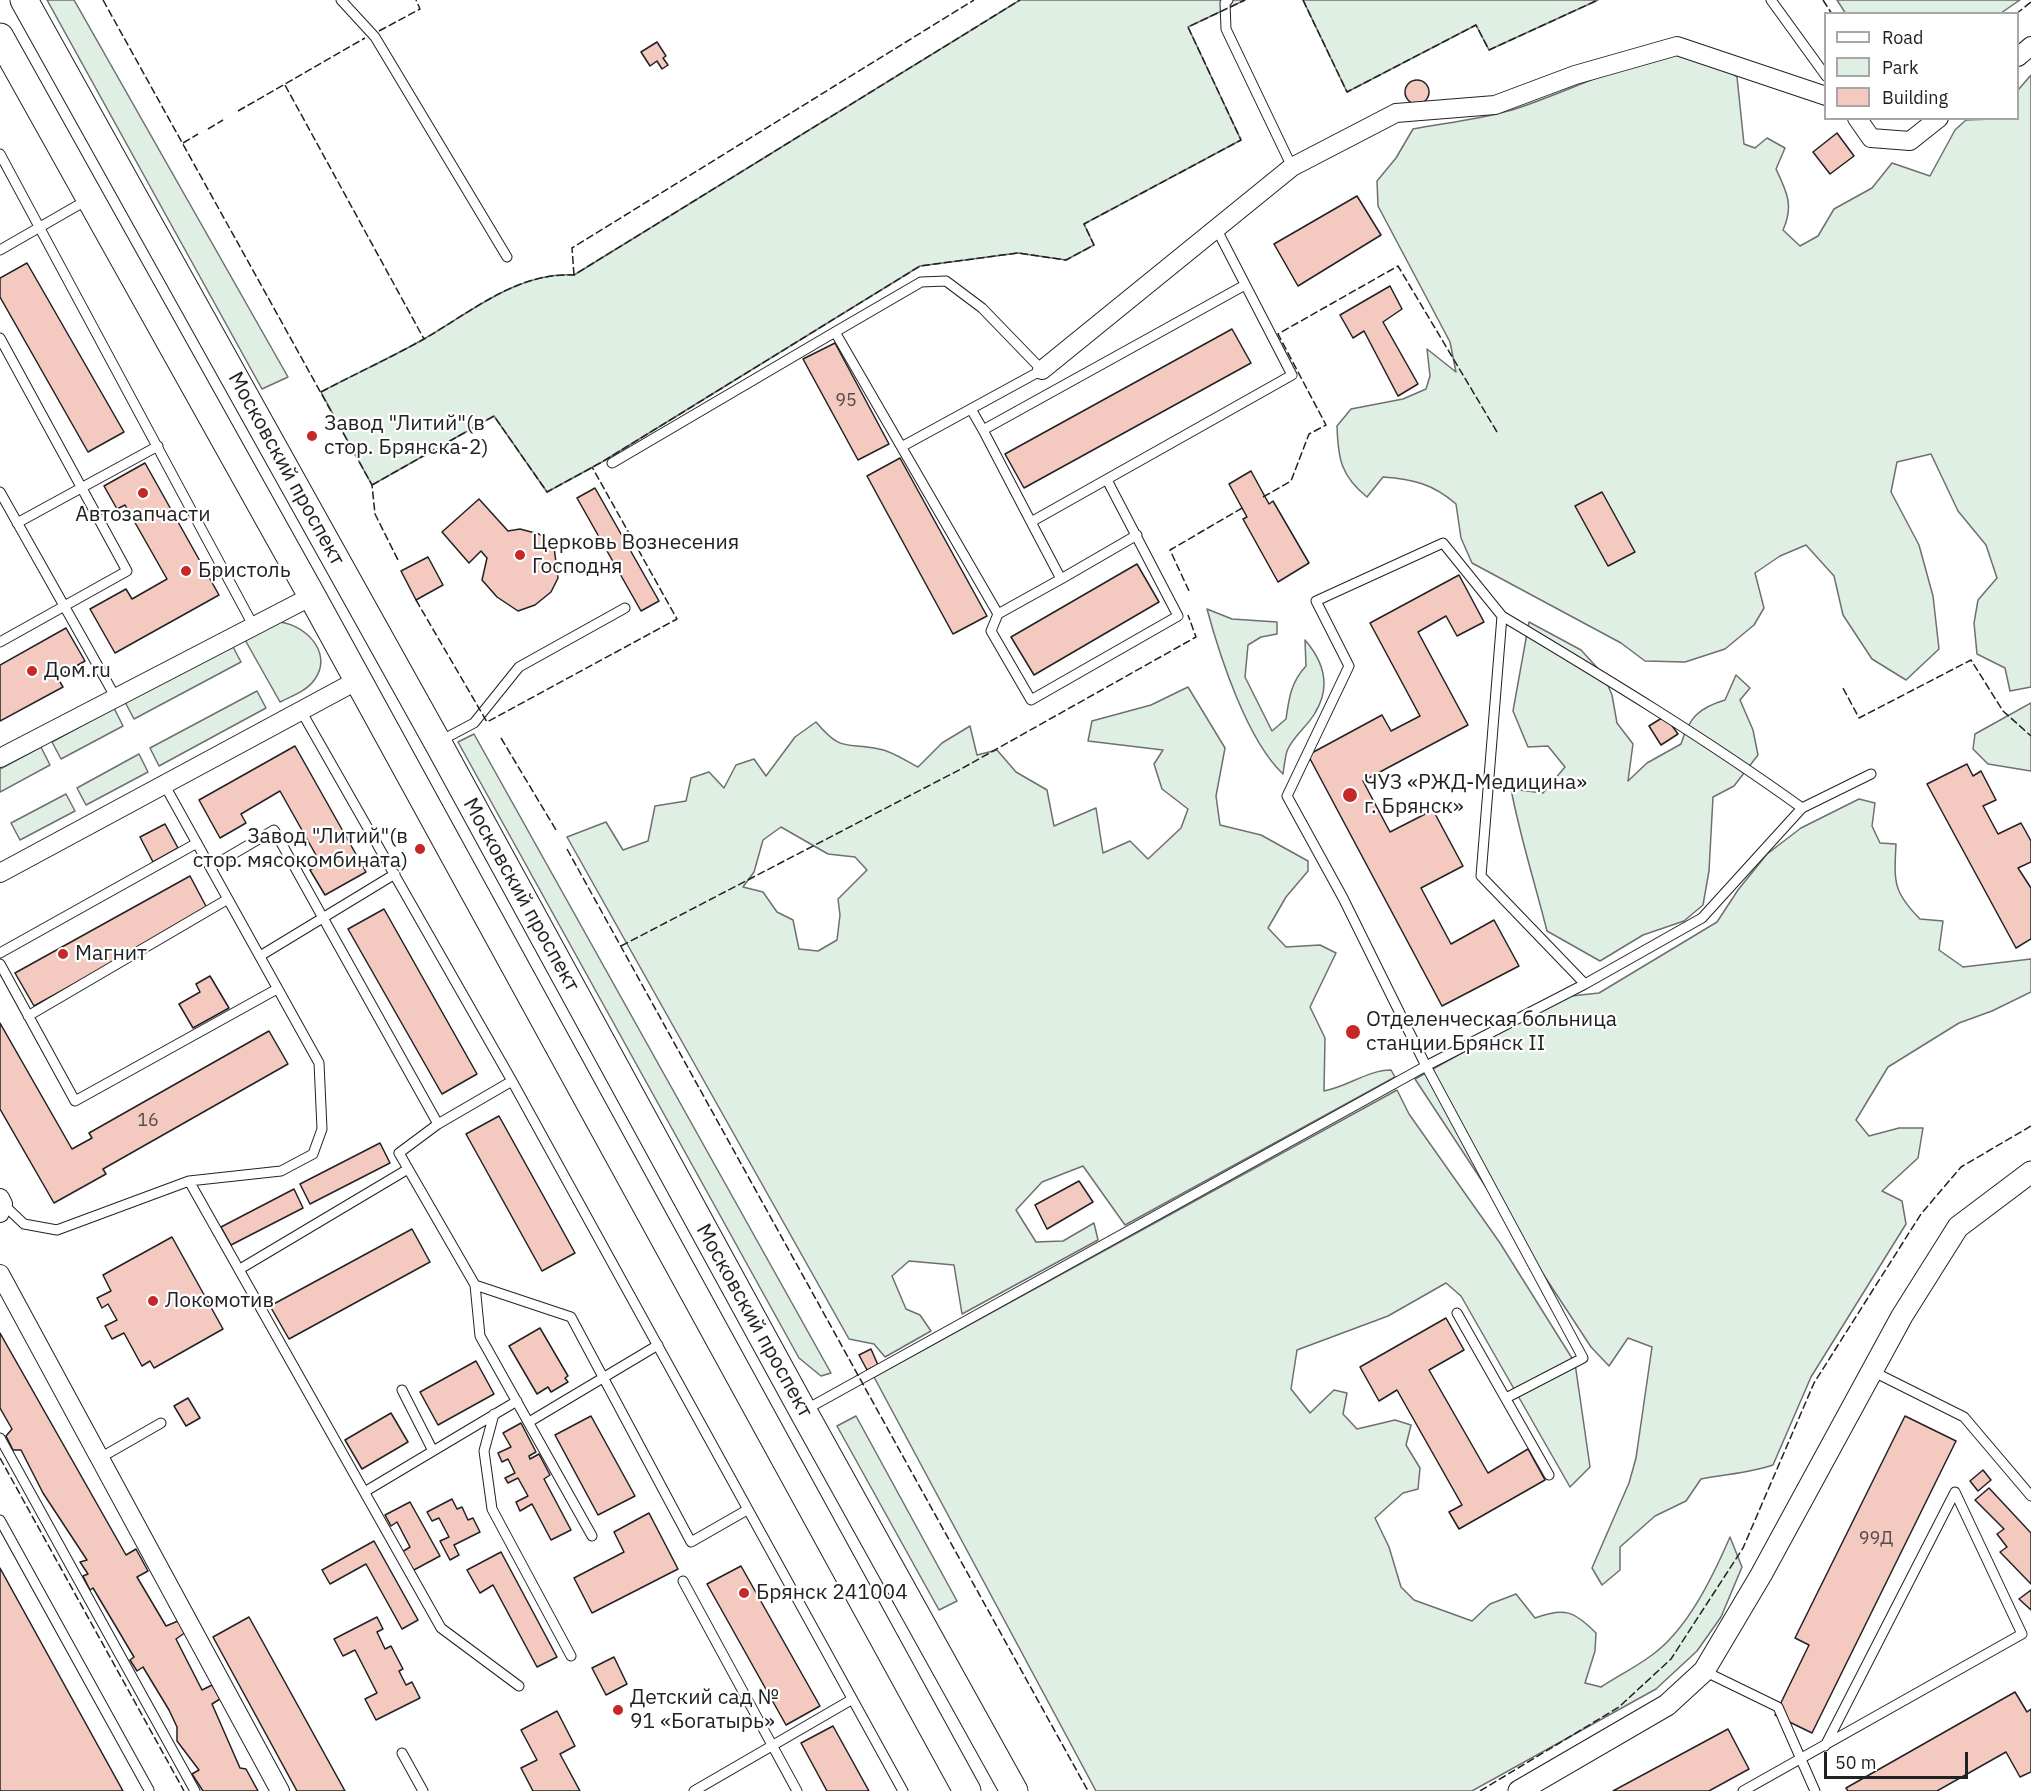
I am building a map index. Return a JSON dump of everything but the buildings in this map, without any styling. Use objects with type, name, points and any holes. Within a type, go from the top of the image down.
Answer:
[{"type":"main road","name":"Московский проспект","points":[[24,0],[438,743],[803,1411],[1014,1791]]},
{"type":"main road","name":"Московский проспект","points":[[0,37],[312,596],[967,1791]]},
{"type":"main road","points":[[312,596],[345,576]]},
{"type":"main road","points":[[358,680],[390,659]]},
{"type":"street","points":[[1042,370],[1292,167],[1396,113],[1495,105],[1575,75],[1677,46],[1824,95]]},
{"type":"street","points":[[2019,56],[2031,46]]},
{"type":"street","points":[[1858,120],[1871,138],[1910,141],[1936,120]]},
{"type":"street","points":[[0,758],[312,596]]},
{"type":"street","points":[[0,873],[300,709],[358,680]]},
{"type":"street","points":[[1519,1791],[1667,1704],[1704,1671],[1761,1575],[1902,1316],[1958,1227],[2031,1172]]},
{"type":"street","points":[[0,1274],[280,1791]]},
{"type":"lane","points":[[341,0],[375,37],[507,256]]},
{"type":"lane","points":[[1228,0],[1225,3],[1226,29],[1292,167]]},
{"type":"lane","points":[[1771,0],[1824,73]]},
{"type":"lane","points":[[0,154],[253,625]]},
{"type":"lane","points":[[0,250],[89,199]]},
{"type":"lane","points":[[1031,522],[1292,375],[1216,228]]},
{"type":"lane","points":[[612,463],[921,282],[946,281],[982,308],[1042,370],[903,446]]},
{"type":"lane","points":[[983,430],[1245,285]]},
{"type":"lane","points":[[835,332],[903,446],[998,614]]},
{"type":"lane","points":[[0,338],[127,571],[0,642]]},
{"type":"lane","points":[[971,409],[1061,579]]},
{"type":"lane","points":[[17,523],[158,446]]},
{"type":"lane","points":[[1107,480],[1137,535],[1178,616],[1031,700],[991,631],[998,614],[1137,535]]},
{"type":"lane","points":[[0,492],[116,698]]},
{"type":"lane","points":[[1506,1398],[1583,1358],[1426,1066],[1343,898],[1287,796],[1349,666],[1316,601],[1443,543],[1502,616],[1648,703],[1723,751],[1802,808]]},
{"type":"lane","points":[[438,743],[474,723],[519,667],[625,608]]},
{"type":"lane","points":[[1502,616],[1481,876],[1585,984]]},
{"type":"lane","points":[[300,709],[512,1081],[903,1791]]},
{"type":"lane","points":[[803,1411],[1426,1066],[1585,984],[1702,918],[1802,808],[1871,774]]},
{"type":"lane","points":[[1,1205],[24,1224],[57,1230],[189,1181],[281,1171],[313,1154],[322,1129],[319,1063],[164,784]]},
{"type":"lane","points":[[211,867],[274,830],[438,1124]]},
{"type":"lane","points":[[0,953],[197,843]]},
{"type":"lane","points":[[260,956],[395,874]]},
{"type":"lane","points":[[28,1016],[228,899]]},
{"type":"lane","points":[[0,964],[75,1101],[278,988]]},
{"type":"lane","points":[[512,1081],[438,1124],[399,1153],[475,1285],[480,1336],[592,1536]]},
{"type":"lane","points":[[240,1269],[408,1169]]},
{"type":"lane","points":[[189,1181],[366,1491],[441,1628],[519,1686]]},
{"type":"lane","points":[[475,1285],[571,1317],[691,1542],[747,1510]]},
{"type":"lane","points":[[1456,1313],[1549,1475]]},
{"type":"lane","points":[[529,1422],[658,1345]]},
{"type":"lane","points":[[1872,1371],[1964,1417],[2031,1496]]},
{"type":"lane","points":[[402,1390],[433,1451]]},
{"type":"lane","points":[[366,1491],[517,1401]]},
{"type":"lane","points":[[494,1413],[484,1451],[492,1509],[571,1656]]},
{"type":"lane","points":[[100,1458],[161,1423]]},
{"type":"lane","points":[[0,1438],[195,1791]]},
{"type":"lane","points":[[1743,1791],[1801,1760],[2022,1634],[1954,1492],[1825,1746]]},
{"type":"lane","points":[[0,1520],[149,1790]]},
{"type":"lane","points":[[683,1581],[797,1791]]},
{"type":"lane","points":[[1704,1671],[1778,1707],[1815,1791]]},
{"type":"lane","points":[[694,1791],[851,1700]]},
{"type":"lane","points":[[402,1753],[423,1791]]},
{"type":"green space","points":[[47,0],[74,0],[288,377],[262,389]]},
{"type":"green space","points":[[1020,0],[1245,0],[1188,27],[1241,140],[1084,224],[1094,245],[1066,260],[1018,253],[920,266],[602,462],[547,492],[494,416],[372,485],[321,392],[411,346],[477,306],[514,287],[553,276],[574,275]]},
{"type":"green space","points":[[1303,0],[1598,0],[1489,50],[1476,25],[1347,92]]},
{"type":"green space","points":[[1837,0],[2020,0],[2002,12],[1845,12]]},
{"type":"green space","points":[[1686,54],[1718,64],[1737,77],[1744,144],[1755,148],[1767,138],[1785,148],[1776,169],[1789,206],[1783,230],[1800,246],[1818,236],[1834,209],[1872,188],[1892,163],[1930,176],[1955,130],[1966,120],[2019,120],[2019,89],[2031,75],[2031,687],[2010,691],[2005,668],[1977,654],[1974,623],[1978,600],[1997,578],[1986,545],[1958,511],[1931,454],[1897,462],[1891,492],[1919,545],[1933,596],[1939,649],[1906,680],[1872,659],[1843,615],[1834,576],[1806,545],[1780,556],[1755,573],[1764,608],[1754,625],[1725,649],[1685,662],[1645,661],[1621,643],[1472,563],[1461,538],[1456,504],[1447,497],[1431,487],[1413,481],[1383,477],[1367,497],[1346,474],[1338,448],[1337,426],[1351,409],[1403,399],[1426,389],[1430,376],[1427,349],[1456,372],[1450,342],[1378,206],[1377,181],[1396,158],[1413,129],[1512,110],[1619,70],[1663,57]]},
{"type":"green space","points":[[1207,609],[1232,619],[1277,622],[1277,634],[1261,637],[1248,645],[1245,677],[1272,731],[1286,719],[1294,684],[1306,666],[1305,640],[1317,657],[1323,675],[1323,694],[1315,713],[1296,736],[1286,754],[1283,774],[1258,741],[1236,697]]},
{"type":"green space","points":[[276,622],[286,623],[305,633],[313,640],[321,659],[320,669],[312,683],[299,693],[280,702],[244,638]]},
{"type":"green space","points":[[1529,622],[1581,650],[1603,674],[1612,695],[1617,723],[1633,744],[1628,781],[1647,763],[1681,744],[1687,727],[1696,715],[1725,700],[1736,675],[1750,688],[1740,700],[1753,730],[1758,755],[1734,786],[1713,797],[1709,871],[1703,905],[1684,921],[1643,935],[1600,961],[1547,931],[1511,789],[1543,793],[1565,767],[1548,746],[1528,747],[1513,711]]},
{"type":"green space","points":[[232,645],[241,662],[134,719],[125,702]]},
{"type":"green space","points":[[1188,687],[1225,748],[1216,796],[1220,825],[1261,835],[1308,861],[1308,871],[1286,897],[1268,928],[1286,947],[1320,945],[1336,953],[1310,1007],[1325,1038],[1324,1091],[1382,1071],[1391,1070],[1395,1077],[1125,1225],[1083,1166],[1042,1182],[1016,1210],[1036,1242],[1063,1241],[1094,1223],[1098,1240],[962,1314],[954,1265],[909,1261],[892,1276],[906,1309],[920,1315],[931,1331],[885,1357],[874,1344],[849,1339],[567,837],[606,822],[623,850],[648,841],[655,806],[686,801],[691,778],[709,772],[724,788],[736,765],[754,759],[766,776],[795,737],[816,722],[838,742],[884,750],[918,767],[942,743],[970,726],[977,755],[997,750],[1016,772],[1047,790],[1054,826],[1096,808],[1103,853],[1130,841],[1148,859],[1181,828],[1188,809],[1162,789],[1154,764],[1163,750],[1088,741],[1092,721],[1151,705]],"holes":[[[781,827],[828,854],[855,857],[867,870],[838,899],[840,915],[837,940],[818,951],[799,949],[793,920],[777,912],[763,892],[743,887],[754,872],[763,840]]]},
{"type":"green space","points":[[257,691],[266,708],[159,766],[150,748]]},
{"type":"green space","points":[[2031,703],[2031,771],[1988,764],[1973,749],[1975,734]]},
{"type":"green space","points":[[114,708],[123,726],[61,759],[52,742]]},
{"type":"green space","points":[[474,734],[831,1373],[821,1376],[799,1358],[458,742]]},
{"type":"green space","points":[[41,747],[50,765],[0,792],[0,769]]},
{"type":"green space","points":[[139,754],[148,772],[86,805],[77,788]]},
{"type":"green space","points":[[66,794],[75,811],[20,840],[11,823]]},
{"type":"green space","points":[[1859,799],[1875,803],[1872,826],[1880,843],[1896,844],[1897,886],[1911,910],[1920,919],[1943,921],[1939,950],[1963,967],[2031,959],[2031,992],[1992,1011],[1959,1023],[1888,1067],[1856,1120],[1869,1136],[1899,1128],[1923,1128],[1918,1158],[1882,1191],[1902,1201],[1906,1224],[1811,1377],[1773,1465],[1747,1472],[1701,1479],[1686,1501],[1655,1516],[1620,1547],[1620,1570],[1602,1585],[1592,1568],[1629,1483],[1636,1458],[1652,1347],[1628,1338],[1609,1366],[1591,1347],[1415,1079],[1562,997],[1599,993],[1717,922],[1738,890],[1767,854],[1801,828]]},
{"type":"green space","points":[[1397,1090],[1409,1114],[1500,1243],[1575,1363],[1590,1467],[1570,1487],[1461,1296],[1446,1283],[1388,1316],[1297,1350],[1291,1389],[1310,1413],[1334,1390],[1347,1393],[1343,1414],[1357,1429],[1395,1420],[1411,1425],[1406,1445],[1420,1468],[1418,1489],[1403,1493],[1375,1518],[1389,1547],[1401,1587],[1414,1600],[1472,1621],[1490,1604],[1516,1594],[1535,1618],[1562,1612],[1575,1616],[1596,1633],[1595,1651],[1585,1683],[1601,1687],[1640,1664],[1677,1631],[1698,1601],[1730,1537],[1742,1567],[1721,1617],[1697,1651],[1656,1689],[1472,1791],[1096,1791],[874,1377]]},
{"type":"green space","points":[[856,1416],[957,1601],[939,1610],[837,1426]]},
{"type":"fence","points":[[103,0],[372,485],[375,514],[398,560]]},
{"type":"fence","points":[[379,31],[420,9],[416,0]]},
{"type":"fence","points":[[574,275],[572,248],[974,0]]},
{"type":"fence","points":[[321,392],[411,346],[477,306],[514,287],[533,280],[574,275],[1020,0]]},
{"type":"fence","points":[[372,485],[494,416],[547,492],[602,462],[920,266],[1018,253],[1066,260],[1094,245],[1084,224],[1241,140],[1188,27],[1245,0]]},
{"type":"fence","points":[[1303,0],[1347,92],[1476,25],[1489,50],[1598,0]]},
{"type":"fence","points":[[1823,0],[1831,12]]},
{"type":"fence","points":[[2018,12],[2031,2]]},
{"type":"fence","points":[[238,111],[365,38]]},
{"type":"fence","points":[[285,85],[424,339]]},
{"type":"fence","points":[[208,129],[223,120]]},
{"type":"fence","points":[[183,143],[198,134]]},
{"type":"fence","points":[[1263,497],[1291,481],[1309,434],[1326,425],[1278,334],[1398,266],[1497,432]]},
{"type":"fence","points":[[416,600],[487,722],[677,619],[592,467]]},
{"type":"fence","points":[[1189,591],[1170,550],[1244,507]]},
{"type":"fence","points":[[621,946],[961,769],[1196,637],[1188,615]]},
{"type":"fence","points":[[1843,688],[1859,718],[1971,660],[2003,711],[2031,736]]},
{"type":"fence","points":[[501,738],[556,830]]},
{"type":"fence","points":[[567,849],[1088,1791]]},
{"type":"fence","points":[[1480,1791],[1619,1707],[1671,1659],[1743,1548],[1814,1383],[1921,1214],[1961,1167],[2031,1126]]},
{"type":"fence","points":[[0,1458],[184,1791]]},
{"type":"place","name":"Завод \"Литий\"(в стор. Брянска-2)","points":[[312,436]]},
{"type":"place","name":"Автозапчасти","points":[[143,493]]},
{"type":"place","name":"Церковь Вознесения Господня","points":[[520,555]]},
{"type":"place","name":"Бристоль","points":[[186,571]]},
{"type":"place","name":"Дом.ru","points":[[32,671]]},
{"type":"place","name":"ЧУЗ «РЖД-Медицина» г. Брянск»","points":[[1350,795]]},
{"type":"place","name":"Завод \"Литий\"(в стор. мясокомбината)","points":[[420,849]]},
{"type":"place","name":"Магнит","points":[[63,954]]},
{"type":"place","name":"Отделенческая больница станции Брянск II","points":[[1353,1032]]},
{"type":"place","name":"Локомотив","points":[[153,1301]]},
{"type":"place","name":"Брянск 241004","points":[[744,1593]]},
{"type":"place","name":"Детский сад № 91 «Богатырь»","points":[[618,1710]]}]
